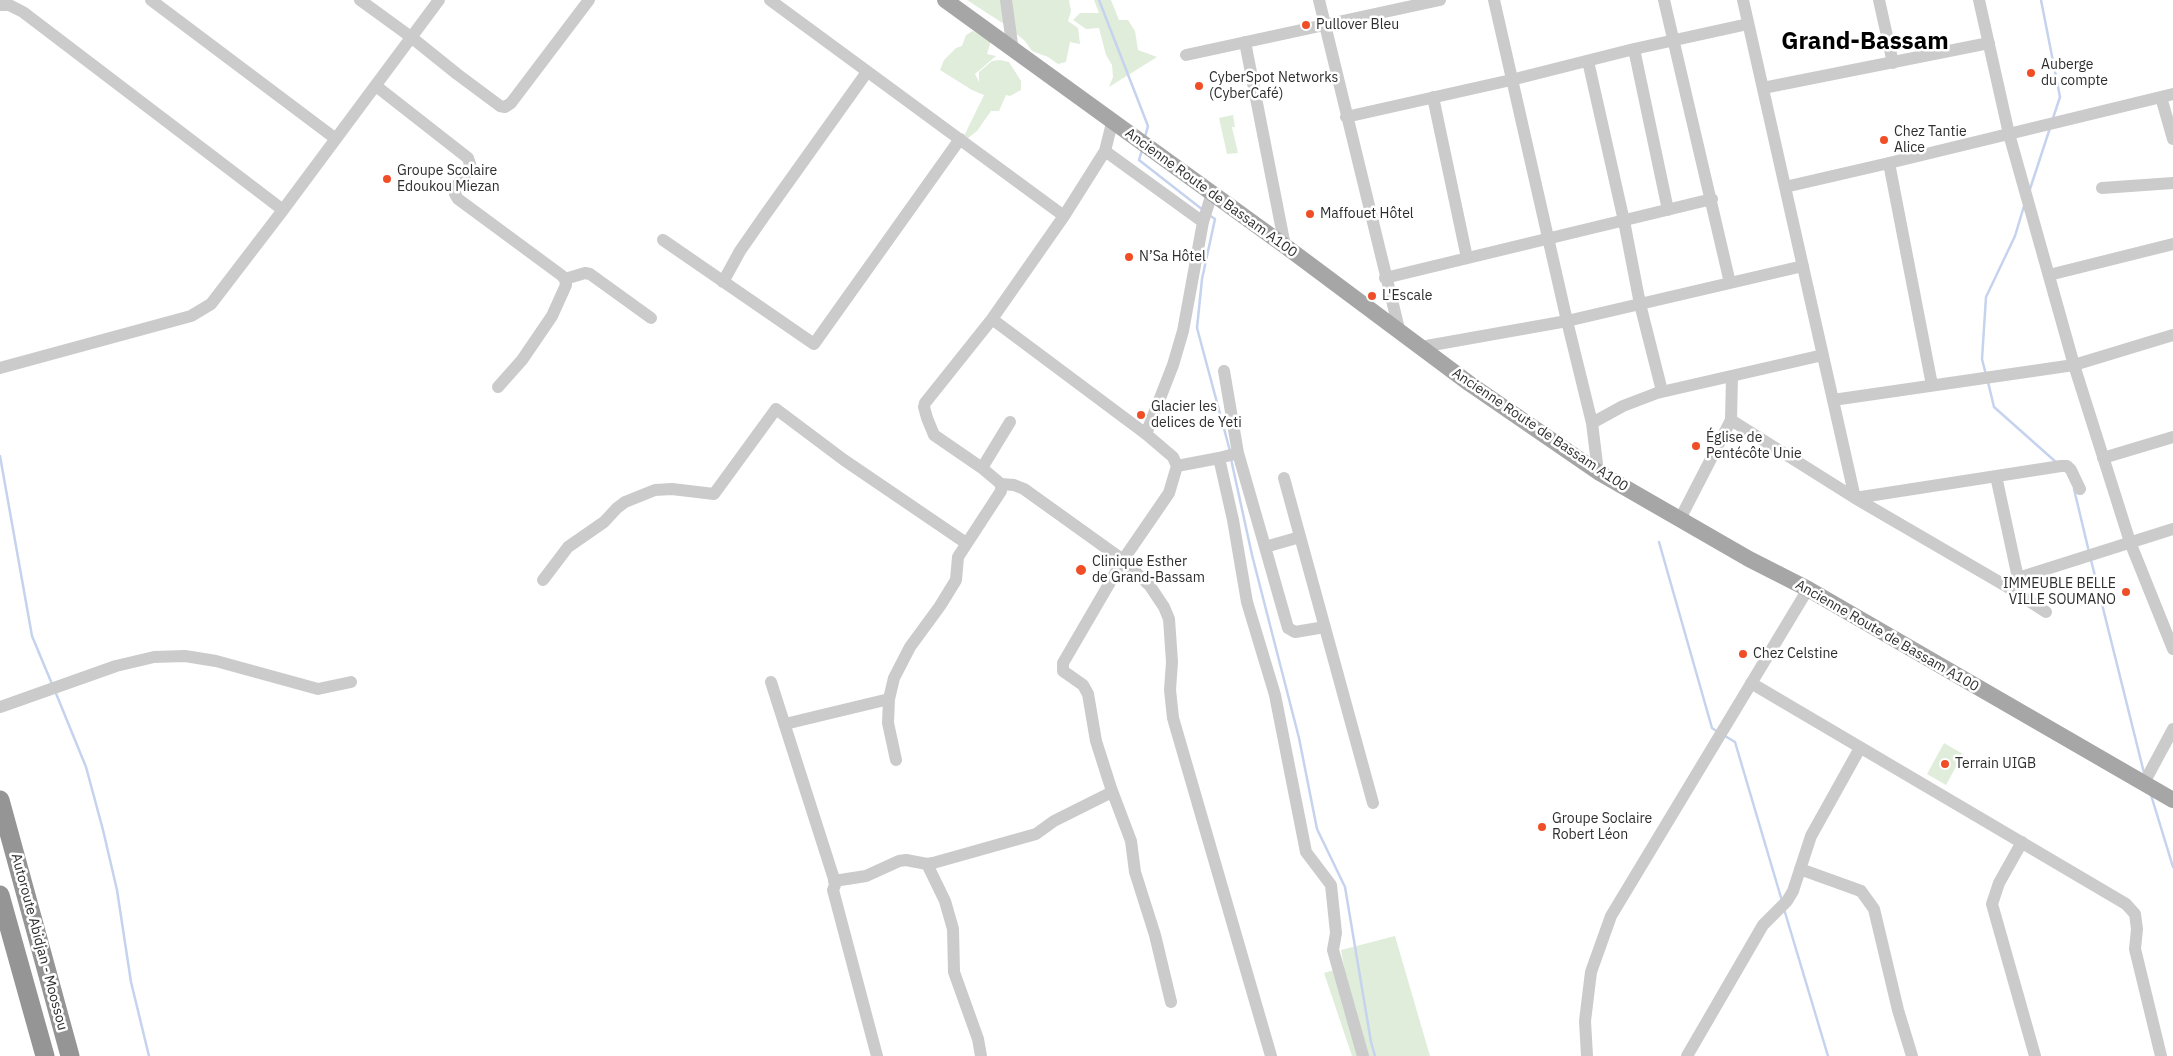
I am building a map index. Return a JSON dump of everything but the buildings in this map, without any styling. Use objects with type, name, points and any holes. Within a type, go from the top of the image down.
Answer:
[{"type":"highway","name":"Autoroute Abidjan - Moossou","points":[[0,800],[70,1056]]},
{"type":"highway","name":"Autoroute Abidjan - Moossou","points":[[0,894],[45,1056]]},
{"type":"main road","name":"Ancienne Route de Bassam A100","points":[[945,0],[1112,123],[1399,329],[1421,347],[1598,472],[1749,559],[1808,589],[2173,800]]},
{"type":"street","points":[[151,0],[336,139]]},
{"type":"street","points":[[360,0],[500,106],[511,104],[589,0]]},
{"type":"street","points":[[0,368],[191,316],[203,310],[217,297],[439,0]]},
{"type":"street","points":[[770,0],[1064,216]]},
{"type":"street","points":[[1006,0],[1013,51]]},
{"type":"street","points":[[1319,0],[1385,278],[1399,329]]},
{"type":"street","points":[[1186,54],[1440,0]]},
{"type":"street","points":[[1494,0],[1548,240],[1592,423],[1598,472]]},
{"type":"street","points":[[1664,0],[1712,199],[1730,283]]},
{"type":"street","points":[[1743,0],[1855,498]]},
{"type":"street","points":[[1879,0],[1892,63]]},
{"type":"street","points":[[1979,0],[2009,134],[2074,365],[2130,542],[2170,631],[2173,649]]},
{"type":"street","points":[[0,5],[9,5],[23,12],[283,210]]},
{"type":"street","points":[[1346,117],[1748,24]]},
{"type":"street","points":[[1245,42],[1284,246]]},
{"type":"street","points":[[1763,88],[1989,43]]},
{"type":"street","points":[[1634,49],[1668,210]]},
{"type":"street","points":[[1588,60],[1624,221],[1640,304],[1662,391]]},
{"type":"street","points":[[723,282],[740,251],[867,72]]},
{"type":"street","points":[[376,86],[468,158],[470,164],[468,171],[455,188],[455,194],[458,199],[565,280],[566,285],[552,316],[522,360],[498,387]]},
{"type":"street","points":[[1785,186],[2167,96],[2173,139]]},
{"type":"street","points":[[1433,97],[1467,258]]},
{"type":"street","points":[[1112,123],[1105,151],[1064,216],[992,319],[925,402],[924,407],[926,418],[934,435],[982,468],[1001,484],[1014,485],[1024,489],[1123,560],[1150,586],[1164,607],[1169,620],[1172,662],[1170,690],[1173,718],[1271,1056]]},
{"type":"street","points":[[663,240],[814,344],[960,139]]},
{"type":"street","points":[[1105,151],[1203,222]]},
{"type":"street","points":[[1889,163],[1932,385]]},
{"type":"street","points":[[2102,188],[2173,183]]},
{"type":"street","points":[[1146,434],[1173,365],[1183,331],[1203,222],[1212,193]]},
{"type":"street","points":[[1385,278],[1712,199]]},
{"type":"street","points":[[2049,275],[2173,244]]},
{"type":"street","points":[[1421,347],[1567,321],[1803,266]]},
{"type":"street","points":[[565,280],[585,273],[590,274],[651,318]]},
{"type":"street","points":[[992,319],[1146,434],[1173,457],[1177,466],[1169,493],[1123,560],[1063,662],[1063,671],[1083,685],[1088,694],[1096,741],[1112,792],[1131,841],[1135,872],[1155,935],[1171,1002]]},
{"type":"street","points":[[1833,400],[2074,365],[2173,335]]},
{"type":"street","points":[[1592,423],[1624,406],[1662,391],[1823,355]]},
{"type":"street","points":[[1224,371],[1238,453],[1288,628],[1295,632],[1325,626]]},
{"type":"street","points":[[1680,519],[1731,420],[1732,376]]},
{"type":"street","points":[[543,580],[568,547],[604,522],[625,502],[655,490],[672,489],[714,494],[776,409],[844,460],[966,543]]},
{"type":"street","points":[[1731,420],[1855,498],[2006,586],[2046,612]]},
{"type":"street","points":[[982,468],[1010,422]]},
{"type":"street","points":[[2103,458],[2173,437]]},
{"type":"street","points":[[1177,466],[1238,453]]},
{"type":"street","points":[[1219,458],[1233,520],[1247,602],[1274,695],[1306,852],[1331,885],[1336,933],[1333,950],[1363,1056]]},
{"type":"street","points":[[1855,498],[2067,466],[2080,489]]},
{"type":"street","points":[[1996,476],[2018,578]]},
{"type":"street","points":[[1284,478],[1373,803]]},
{"type":"street","points":[[896,760],[888,723],[889,699],[894,678],[910,647],[940,606],[956,580],[958,557],[1001,491],[1001,484]]},
{"type":"street","points":[[2006,586],[2018,578],[2173,529]]},
{"type":"street","points":[[1265,547],[1300,536]]},
{"type":"street","points":[[1587,1056],[1585,1021],[1591,972],[1611,916],[1808,589]]},
{"type":"street","points":[[0,706],[116,666],[154,657],[184,656],[216,661],[318,689],[350,682]]},
{"type":"street","points":[[772,682],[834,881],[833,890],[877,1056]]},
{"type":"street","points":[[1751,683],[2126,904],[2135,914],[2137,929],[2135,949],[2161,1056]]},
{"type":"street","points":[[785,724],[889,699]]},
{"type":"street","points":[[2144,783],[2173,729]]},
{"type":"street","points":[[1687,1056],[1762,925],[1787,901],[1811,836],[1860,748]]},
{"type":"street","points":[[834,881],[866,876],[899,861],[906,860],[927,864],[1036,834],[1054,821],[1112,792]]},
{"type":"street","points":[[2022,842],[1999,883],[1992,904],[2035,1056]]},
{"type":"street","points":[[927,864],[945,901],[953,929],[954,972],[978,1039],[981,1056]]},
{"type":"street","points":[[1800,869],[1861,891],[1874,909],[1898,1010],[1912,1056]]},
{"type":"green space","points":[[967,0],[1069,0],[1071,11],[1068,21],[1078,28],[1080,44],[1070,42],[1066,62],[1058,64],[1048,57],[1032,51],[1025,41],[1004,24]]},
{"type":"green space","points":[[1094,0],[1111,0],[1119,20],[1128,20],[1135,31],[1138,50],[1157,57],[1109,87],[1113,77],[1112,65],[1106,55],[1099,28],[1086,29],[1073,20],[1080,13],[1099,13]]},
{"type":"green space","points":[[973,31],[991,41],[987,54],[996,56],[975,74],[979,82],[979,72],[992,61],[1000,60],[1009,62],[1021,81],[1021,90],[1010,96],[1006,95],[999,111],[991,111],[977,131],[968,138],[964,136],[984,95],[972,90],[940,70],[944,60],[956,48],[962,46],[966,35]]},
{"type":"green space","points":[[1233,115],[1235,127],[1232,127],[1238,153],[1227,154],[1219,118]]},
{"type":"green space","name":"Terrain UIGB","points":[[1944,743],[1963,754],[1946,785],[1927,774]]},
{"type":"green space","points":[[1395,936],[1430,1056],[1352,1056],[1324,973],[1344,967],[1341,950]]},
{"type":"waterway","points":[[1099,0],[1148,126],[1145,137]]},
{"type":"waterway","points":[[2041,0],[2060,97],[2053,118]]},
{"type":"waterway","points":[[2030,189],[2050,128]]},
{"type":"waterway","points":[[1142,150],[1139,160],[1203,210]]},
{"type":"waterway","points":[[1986,375],[1982,359],[1986,297],[2015,236],[2024,206]]},
{"type":"waterway","points":[[1209,215],[1215,219],[1202,279],[1197,328],[1230,451]]},
{"type":"waterway","points":[[1988,382],[1994,407],[2057,463]]},
{"type":"waterway","points":[[0,456],[32,636],[52,684]]},
{"type":"waterway","points":[[1231,459],[1252,555],[1299,738],[1317,829],[1345,887],[1375,1056]]},
{"type":"waterway","points":[[2074,489],[2089,552]]},
{"type":"waterway","points":[[1659,542],[1712,728],[1718,732]]},
{"type":"waterway","points":[[2091,560],[2144,773]]},
{"type":"waterway","points":[[55,691],[86,767],[103,830],[117,890],[131,982],[149,1056]]},
{"type":"waterway","points":[[1725,736],[1735,742],[1782,901]]},
{"type":"waterway","points":[[2151,795],[2173,867]]},
{"type":"waterway","points":[[1784,909],[1828,1056]]},
{"type":"place","name":"Pullover Bleu","points":[[1306,25]]},
{"type":"place","name":"Auberge du compte","points":[[2031,73]]},
{"type":"place","name":"CyberSpot Networks (CyberCafé)","points":[[1199,86]]},
{"type":"place","name":"Chez Tantie Alice","points":[[1884,140]]},
{"type":"place","name":"Groupe Scolaire Edoukou Miezan","points":[[387,179]]},
{"type":"place","name":"Maffouet Hôtel","points":[[1310,214]]},
{"type":"place","name":"N’Sa Hôtel","points":[[1129,257]]},
{"type":"place","name":"L'Escale","points":[[1372,296]]},
{"type":"place","name":"Glacier les delices de Yeti","points":[[1141,415]]},
{"type":"place","name":"Église de Pentécôte Unie","points":[[1696,446]]},
{"type":"place","name":"Clinique Esther de Grand-Bassam","points":[[1081,570]]},
{"type":"place","name":"IMMEUBLE BELLE VILLE SOUMANO","points":[[2126,592]]},
{"type":"place","name":"Chez Celstine","points":[[1743,654]]},
{"type":"place","name":"Terrain UIGB","points":[[1945,764]]},
{"type":"place","name":"Groupe Soclaire Robert Léon","points":[[1542,827]]},
{"type":"district","name":"Grand-Bassam","points":[[1865,42]]}]
